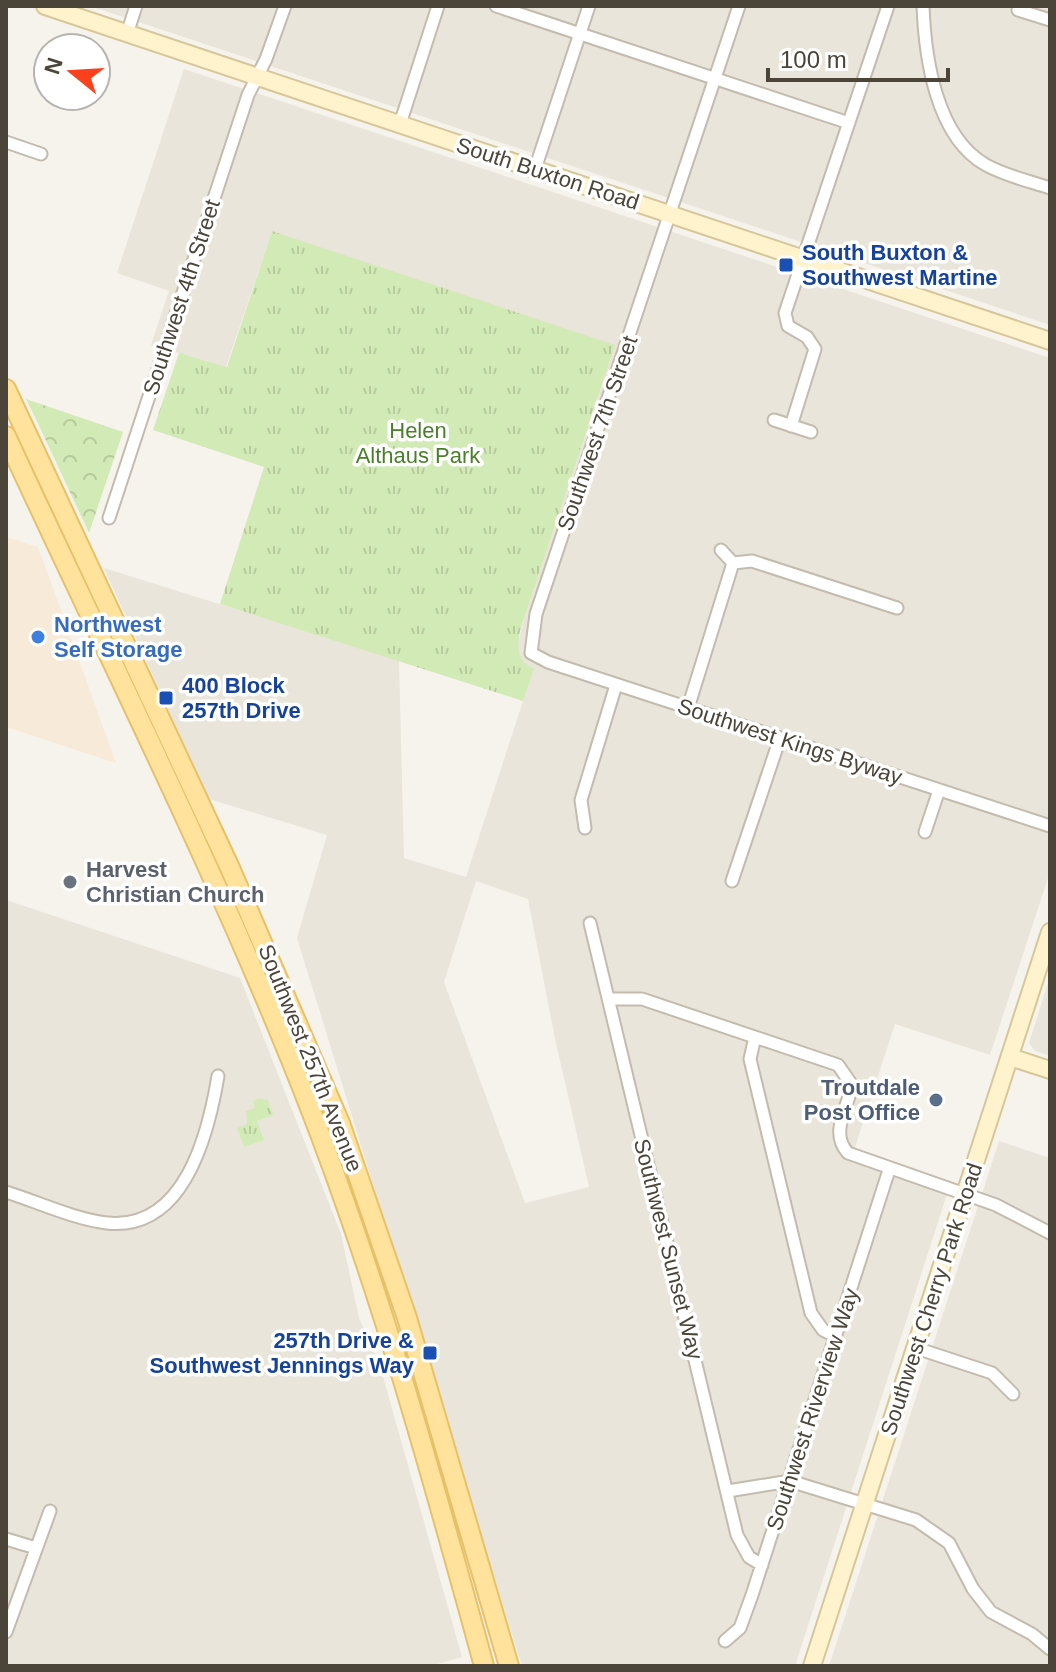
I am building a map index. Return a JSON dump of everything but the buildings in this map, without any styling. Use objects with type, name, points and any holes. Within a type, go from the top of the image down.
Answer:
[{"type":"main road","name":"South Buxton Road","points":[[45,6],[1050,341]]},
{"type":"main road","name":"Southwest 257th Avenue","points":[[6,389],[230,868],[335,1111],[407,1318],[509,1666]]},
{"type":"main road","name":"Southwest 257th Avenue","points":[[6,436],[254,973],[303,1090],[383,1313],[484,1666]]},
{"type":"main road","name":"Southwest Cherry Park Road","points":[[812,1666],[1050,932]]},
{"type":"main road","points":[[1010,1057],[1050,1070]]},
{"type":"street","points":[[127,34],[136,6]]},
{"type":"street","name":"Southwest 4th Street","points":[[109,518],[248,95],[285,6]]},
{"type":"street","points":[[400,124],[438,6]]},
{"type":"street","points":[[496,6],[849,123]]},
{"type":"street","points":[[535,169],[589,6]]},
{"type":"street","name":"Southwest 7th Street","points":[[531,653],[536,614],[739,6]]},
{"type":"street","points":[[791,426],[815,349],[814,343],[791,330],[785,320],[888,6]]},
{"type":"street","points":[[923,6],[925,41],[944,114],[960,143],[986,165],[1050,188]]},
{"type":"street","points":[[1018,10],[1050,20]]},
{"type":"street","points":[[6,142],[41,154]]},
{"type":"street","points":[[774,420],[811,432]]},
{"type":"street","points":[[721,550],[733,563]]},
{"type":"street","points":[[733,563],[752,561],[897,608]]},
{"type":"street","points":[[688,708],[733,563]]},
{"type":"street","name":"Southwest Kings Byway","points":[[531,653],[537,658],[616,685],[1050,826]]},
{"type":"street","points":[[585,828],[581,800],[616,685]]},
{"type":"street","points":[[732,881],[780,738]]},
{"type":"street","points":[[925,832],[939,790]]},
{"type":"street","name":"Southwest Sunset Way","points":[[590,923],[743,1550],[762,1565]]},
{"type":"street","points":[[609,999],[642,999],[843,1069],[852,1085],[840,1125],[840,1143],[854,1157],[996,1205],[1050,1233]]},
{"type":"street","points":[[755,1037],[750,1059],[811,1313],[823,1330],[835,1336]]},
{"type":"street","points":[[6,1192],[107,1223],[136,1221],[156,1212],[169,1203],[184,1183],[218,1076]]},
{"type":"street","name":"Southwest Riverview Way","points":[[725,1641],[740,1628],[762,1565],[889,1170]]},
{"type":"street","points":[[916,1348],[992,1373],[1013,1394]]},
{"type":"street","points":[[728,1491],[790,1481],[916,1520],[936,1532],[956,1552],[973,1589],[991,1612],[1050,1649]]},
{"type":"street","points":[[6,1632],[50,1511]]},
{"type":"street","points":[[6,1539],[36,1548]]},
{"type":"shaded area","points":[[90,6],[1050,6],[1050,325],[810,245]]},
{"type":"shaded area","points":[[184,69],[1050,358],[1050,872],[990,1055],[895,1024],[854,1150],[951,1182],[795,1666],[523,1666],[297,938],[327,835],[209,799],[104,568],[399,660],[404,858],[466,877],[533,670],[522,662],[517,647],[528,601],[272,231],[226,367],[151,345],[169,291],[117,273]],"holes":[[[476,881],[528,899],[555,1039],[589,1187],[525,1203],[444,982]]]},
{"type":"shaded area","name":"Northwest Self Storage","points":[[6,537],[38,547],[116,763],[6,727]]},
{"type":"shaded area","points":[[6,900],[240,978],[341,1234],[359,1318],[380,1366],[462,1657],[430,1666],[6,1666]]},
{"type":"shaded area","points":[[1050,976],[1050,1056],[1035,1051],[1029,1043]]},
{"type":"shaded area","points":[[999,1141],[1050,1158],[1050,1666],[829,1666]]},
{"type":"green space","name":"Helen Althaus Park","points":[[272,231],[615,345],[521,627],[520,656],[534,669],[523,701],[220,604],[264,467],[153,430],[179,353],[227,367]]},
{"type":"green space","points":[[26,399],[123,432],[89,533],[35,417]]},
{"type":"green space","points":[[258,1098],[268,1100],[273,1115],[257,1121],[264,1140],[244,1147],[237,1128],[247,1124],[246,1111],[255,1108],[253,1102]]},
{"type":"place","name":"South Buxton & Southwest Martine","points":[[786,265]]},
{"type":"place","name":"Northwest Self Storage","points":[[38,637]]},
{"type":"place","name":"400 Block 257th Drive","points":[[166,698]]},
{"type":"place","name":"Harvest Christian Church","points":[[70,882]]},
{"type":"place","name":"Troutdale Post Office","points":[[936,1100]]},
{"type":"place","name":"257th Drive & Southwest Jennings Way","points":[[430,1353]]}]
